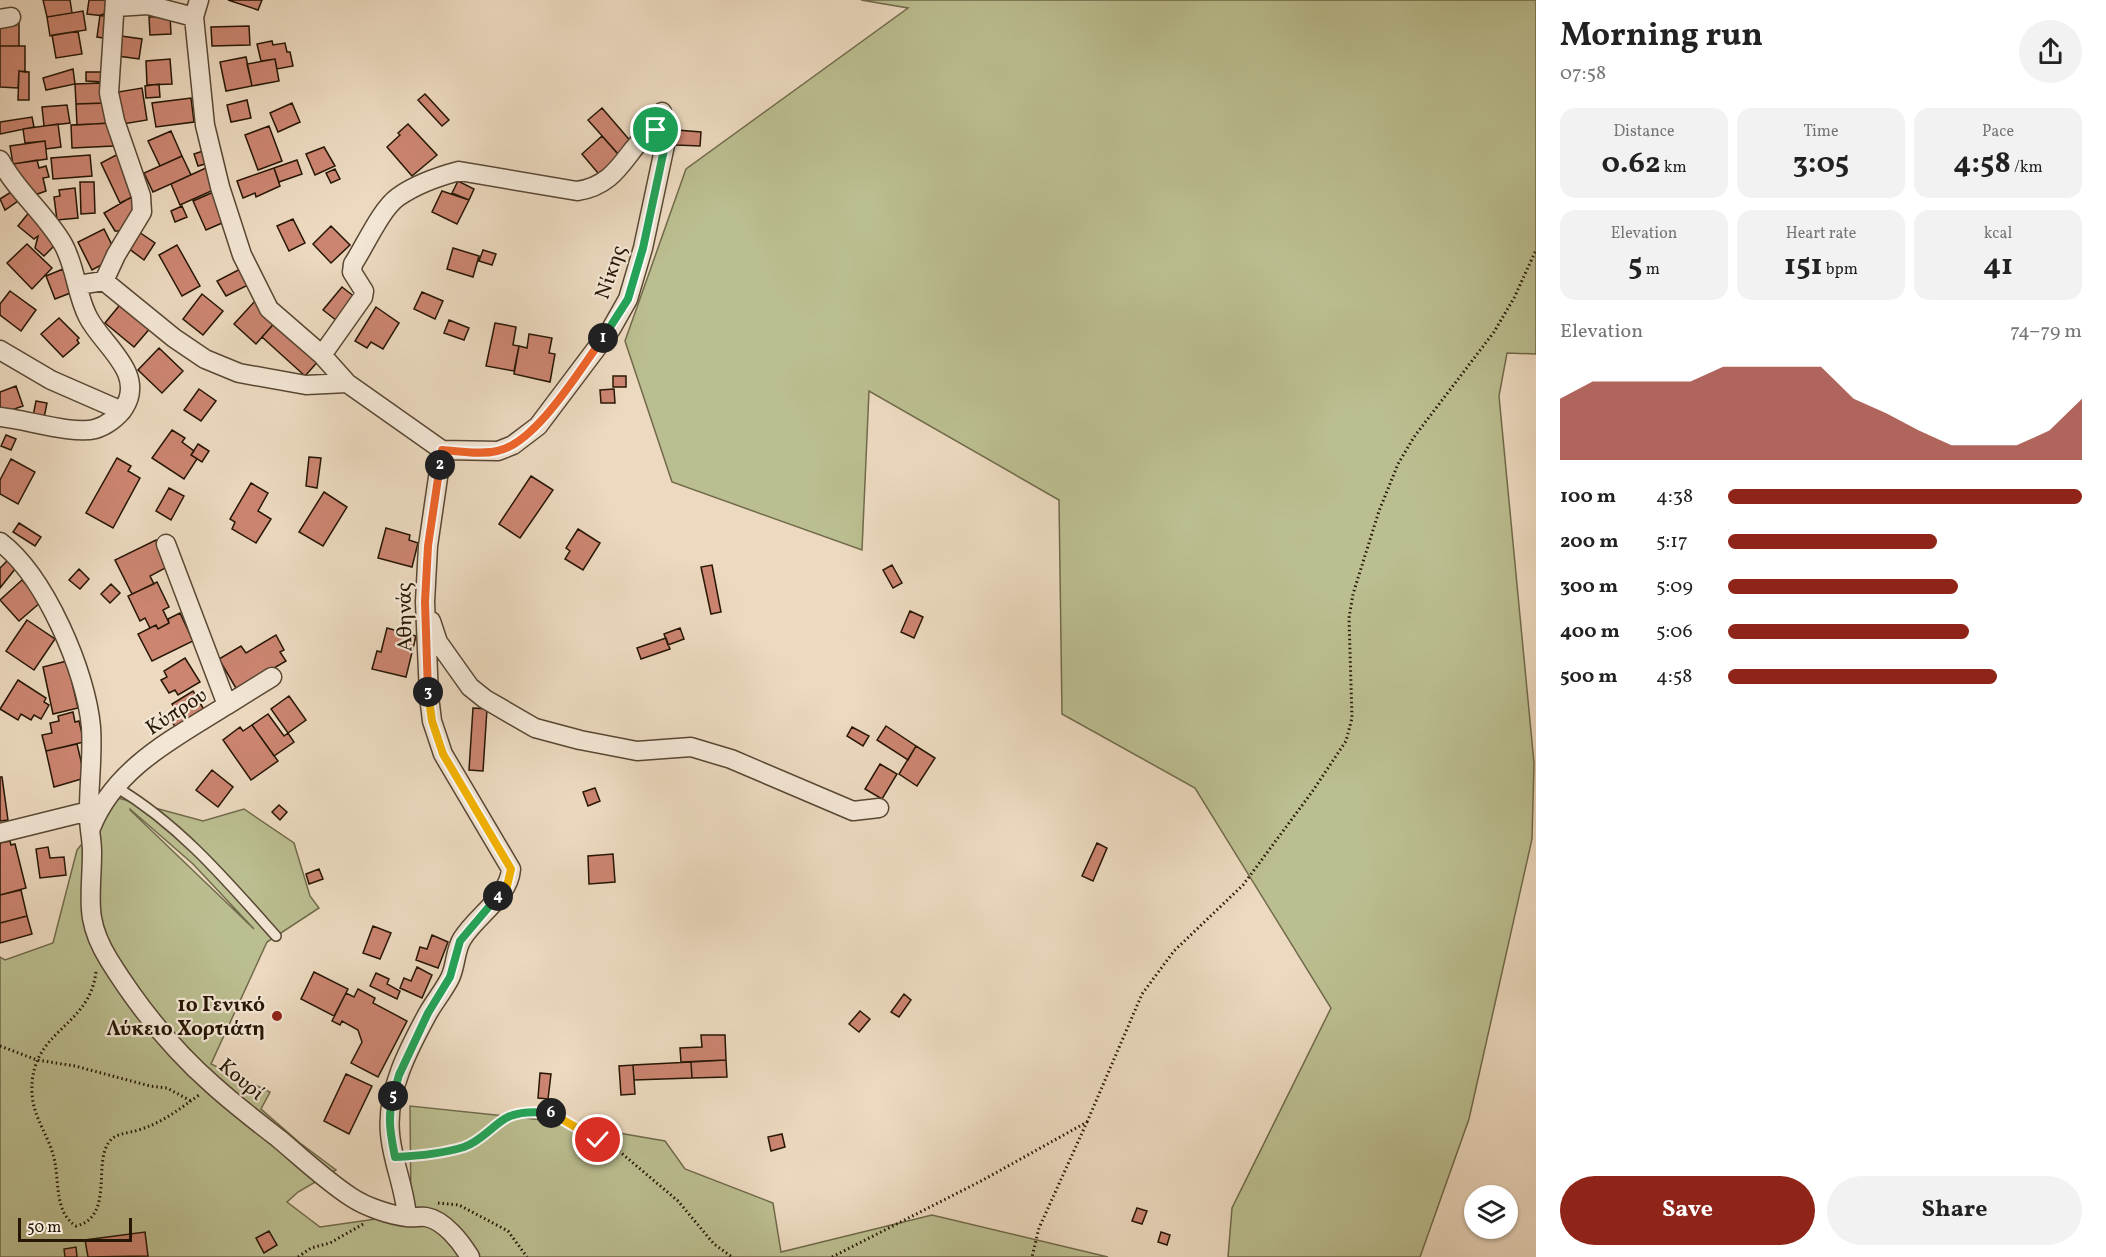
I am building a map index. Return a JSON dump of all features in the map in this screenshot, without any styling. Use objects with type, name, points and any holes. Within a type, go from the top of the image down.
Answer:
[{"type":"street","points":[[104,281],[116,255],[142,212],[141,196],[110,101],[109,83],[116,4],[196,9],[205,125],[220,187],[242,255],[268,309],[322,355],[347,383],[442,450]]},
{"type":"street","name":"Νίκης","points":[[322,355],[363,297],[364,291],[352,272],[353,264],[389,206],[398,197],[459,171],[577,191],[590,189],[603,184],[614,175],[642,139],[663,121],[665,145],[643,248],[628,299],[611,329],[538,426],[513,446],[498,451],[442,450]]},
{"type":"street","points":[[0,160],[23,196],[48,220],[55,231],[68,255],[90,320],[122,363],[130,379],[131,389],[122,411],[104,425],[91,430],[0,417]]},
{"type":"street","points":[[78,285],[104,281],[166,332],[205,359],[239,373],[306,385],[347,383]]},
{"type":"street","points":[[0,350],[51,380],[122,411]]},
{"type":"street","name":"Αθηνάς","points":[[407,1208],[390,1133],[390,1106],[399,1075],[428,1013],[450,977],[460,941],[507,886],[511,869],[443,754],[432,721],[425,602],[428,546],[442,450]]},
{"type":"street","name":"Κουρί","points":[[0,542],[12,551],[36,583],[61,628],[78,671],[91,724],[92,764],[88,811],[92,848],[89,906],[102,947],[148,1013],[177,1049],[213,1086],[341,1190],[379,1209],[407,1208],[428,1217],[441,1224],[453,1235],[470,1257]]},
{"type":"street","name":"Κύπρου","points":[[89,832],[97,812],[137,764],[227,705],[166,544]]},
{"type":"street","points":[[425,602],[438,642],[470,687],[485,699],[535,728],[637,751],[691,747],[731,759],[853,811],[879,808]]},
{"type":"street","points":[[227,705],[272,677]]},
{"type":"street","points":[[0,833],[88,811]]},
{"type":"lane","points":[[116,787],[137,800],[187,840],[211,863],[276,936]]},
{"type":"path","points":[[1032,1257],[1039,1228],[1142,994],[1174,951],[1243,885],[1312,792],[1346,741],[1352,718],[1349,618],[1353,594],[1379,512],[1398,464],[1414,437],[1494,332],[1514,298],[1536,250]]},
{"type":"path","points":[[102,947],[92,992],[79,1014],[53,1035],[37,1060],[32,1091],[33,1107],[55,1163],[58,1196],[69,1221],[76,1226],[85,1224],[93,1216],[103,1183],[105,1150],[110,1141],[121,1134],[162,1122],[213,1086]]},
{"type":"path","points":[[0,1047],[37,1060],[75,1066],[120,1079],[167,1088],[191,1101]]},
{"type":"path","points":[[395,1157],[433,1155],[465,1146],[483,1137],[506,1118],[527,1112],[550,1113],[619,1151],[678,1201],[714,1244],[732,1257]]},
{"type":"path","points":[[832,1257],[983,1180],[1087,1122]]},
{"type":"path","points":[[407,1208],[459,1205],[508,1231],[526,1257]]},
{"type":"path","points":[[298,1257],[311,1248],[330,1243],[362,1227],[379,1209]]},
{"type":"green space","points":[[861,0],[1536,0],[1536,354],[1507,353],[1499,396],[1534,763],[1532,839],[1469,1119],[1420,1257],[1228,1257],[1232,1208],[1331,1008],[1195,788],[1062,714],[1059,500],[869,391],[862,550],[672,482],[625,341],[686,169],[908,8]]},
{"type":"green space","points":[[118,798],[203,821],[244,809],[294,843],[310,896],[319,908],[267,942],[211,1064],[270,1092],[261,1109],[336,1170],[298,1192],[287,1202],[320,1227],[411,1214],[410,1106],[543,1120],[665,1141],[685,1169],[773,1203],[781,1252],[932,1215],[1108,1257],[0,1257],[0,957],[5,960],[53,943],[77,850]],"holes":[[[130,809],[193,864],[254,929]]]},
{"type":"building","points":[[43,0],[70,0],[72,13],[47,17]]},
{"type":"building","points":[[89,0],[106,0],[104,16],[87,14]]},
{"type":"building","points":[[228,0],[262,0],[258,10]]},
{"type":"building","points":[[83,11],[86,30],[50,36],[47,17]]},
{"type":"building","points":[[100,15],[113,15],[110,39],[97,37]]},
{"type":"building","points":[[170,16],[171,34],[150,35],[149,17]]},
{"type":"building","points":[[0,21],[19,21],[19,46],[0,46]]},
{"type":"building","points":[[249,26],[250,45],[212,46],[211,27]]},
{"type":"building","points":[[78,31],[82,54],[56,58],[52,35]]},
{"type":"building","points":[[121,36],[142,39],[139,59],[118,56]]},
{"type":"building","points":[[272,41],[273,45],[285,43],[293,66],[277,69],[275,59],[261,61],[257,44]]},
{"type":"building","points":[[0,46],[25,46],[25,72],[19,71],[18,88],[0,87]]},
{"type":"building","points":[[246,57],[252,86],[226,91],[220,62]]},
{"type":"building","points":[[170,59],[172,84],[147,85],[146,61]]},
{"type":"building","points":[[275,59],[279,81],[252,86],[247,64]]},
{"type":"building","points":[[73,69],[75,84],[46,90],[43,78]]},
{"type":"building","points":[[19,71],[29,72],[29,100],[18,100]]},
{"type":"building","points":[[86,72],[103,72],[103,82],[86,81]]},
{"type":"building","points":[[102,83],[103,103],[76,104],[75,84]]},
{"type":"building","points":[[159,84],[160,97],[146,98],[145,86]]},
{"type":"building","points":[[142,88],[147,120],[123,124],[118,92]]},
{"type":"building","points":[[425,94],[449,120],[442,126],[418,100]]},
{"type":"building","points":[[191,98],[194,122],[156,127],[152,103]]},
{"type":"building","points":[[247,100],[251,118],[231,122],[227,105]]},
{"type":"building","points":[[108,103],[109,123],[77,125],[76,104]]},
{"type":"building","points":[[292,103],[300,122],[278,132],[270,113]]},
{"type":"building","points":[[67,105],[70,123],[44,126],[42,107]]},
{"type":"building","points":[[602,108],[633,144],[620,156],[588,120]]},
{"type":"building","points":[[32,117],[34,127],[0,134],[0,122]]},
{"type":"building","points":[[113,123],[114,146],[72,148],[71,125]]},
{"type":"building","points":[[58,124],[61,147],[46,149],[45,141],[25,143],[23,129]]},
{"type":"building","points":[[408,124],[437,155],[412,176],[387,147]]},
{"type":"building","points":[[269,126],[282,161],[258,170],[245,135]]},
{"type":"building","points":[[677,130],[701,132],[700,146],[676,145]]},
{"type":"building","points":[[171,131],[182,156],[160,166],[148,141]]},
{"type":"building","points":[[602,136],[624,161],[603,179],[582,154]]},
{"type":"building","points":[[45,141],[47,159],[13,164],[10,146]]},
{"type":"building","points":[[324,147],[335,166],[315,175],[306,154]]},
{"type":"building","points":[[209,149],[212,162],[198,166],[194,154]]},
{"type":"building","points":[[120,153],[139,194],[120,203],[101,163]]},
{"type":"building","points":[[90,155],[92,176],[53,179],[51,158]]},
{"type":"building","points":[[182,156],[191,175],[153,192],[144,173]]},
{"type":"building","points":[[37,160],[39,168],[46,166],[49,177],[43,178],[46,191],[32,196],[13,164]]},
{"type":"building","points":[[297,160],[302,174],[279,182],[274,168]]},
{"type":"building","points":[[208,167],[218,188],[180,205],[171,184]]},
{"type":"building","points":[[274,168],[280,186],[256,197],[255,193],[243,198],[237,181]]},
{"type":"building","points":[[335,169],[340,179],[331,183],[326,173]]},
{"type":"building","points":[[458,181],[474,189],[469,200],[452,193]]},
{"type":"building","points":[[80,182],[94,182],[95,213],[81,214]]},
{"type":"building","points":[[75,188],[78,218],[57,220],[54,197],[60,196],[59,190]]},
{"type":"building","points":[[216,191],[229,220],[206,230],[193,201]]},
{"type":"building","points":[[442,191],[469,200],[457,224],[432,212]]},
{"type":"building","points":[[11,192],[18,201],[5,210],[0,199]]},
{"type":"building","points":[[133,196],[139,214],[122,231],[115,231],[104,213]]},
{"type":"building","points":[[182,206],[187,217],[175,222],[171,211]]},
{"type":"building","points":[[31,210],[55,245],[44,256],[35,248],[38,236],[34,239],[18,226]]},
{"type":"building","points":[[293,219],[305,243],[289,251],[277,226]]},
{"type":"building","points":[[331,226],[350,245],[331,263],[313,244]]},
{"type":"building","points":[[104,229],[113,247],[112,259],[92,270],[78,242]]},
{"type":"building","points":[[139,232],[155,243],[144,260],[128,248]]},
{"type":"building","points":[[27,244],[52,268],[32,289],[7,263]]},
{"type":"building","points":[[177,245],[200,286],[182,296],[159,255]]},
{"type":"building","points":[[453,248],[479,256],[473,277],[447,269]]},
{"type":"building","points":[[483,250],[496,254],[492,265],[479,261]]},
{"type":"building","points":[[244,267],[252,283],[226,296],[217,281]]},
{"type":"building","points":[[63,269],[73,292],[55,299],[46,276]]},
{"type":"building","points":[[342,287],[360,301],[341,324],[323,310]]},
{"type":"building","points":[[10,291],[36,310],[21,331],[0,315],[0,304]]},
{"type":"building","points":[[422,292],[443,301],[435,319],[414,309]]},
{"type":"building","points":[[202,294],[223,311],[203,335],[183,319]]},
{"type":"building","points":[[256,300],[278,319],[256,344],[234,324]]},
{"type":"building","points":[[123,301],[152,326],[134,347],[105,323]]},
{"type":"building","points":[[376,307],[399,323],[383,349],[371,342],[367,348],[355,341]]},
{"type":"building","points":[[59,318],[79,338],[77,340],[79,343],[63,357],[41,334]]},
{"type":"building","points":[[278,319],[321,358],[305,376],[262,337]]},
{"type":"building","points":[[449,320],[469,328],[464,340],[444,333]]},
{"type":"building","points":[[495,323],[516,327],[513,345],[519,346],[514,371],[486,366]]},
{"type":"building","points":[[529,334],[552,338],[549,353],[555,354],[550,382],[514,374],[519,346],[527,348]]},
{"type":"building","points":[[159,348],[183,371],[162,393],[138,370]]},
{"type":"building","points":[[613,376],[626,376],[626,387],[613,387]]},
{"type":"building","points":[[16,386],[23,406],[0,414],[0,392]]},
{"type":"building","points":[[199,389],[216,401],[201,421],[184,410]]},
{"type":"building","points":[[614,389],[615,403],[601,403],[600,390]]},
{"type":"building","points":[[36,401],[47,403],[44,418],[33,416]]},
{"type":"building","points":[[172,430],[185,438],[182,442],[194,451],[191,455],[197,459],[184,479],[152,458]]},
{"type":"building","points":[[6,435],[16,439],[11,450],[1,446]]},
{"type":"building","points":[[198,444],[209,451],[202,462],[191,455]]},
{"type":"building","points":[[309,457],[321,458],[317,488],[306,486]]},
{"type":"building","points":[[117,458],[131,466],[128,471],[140,478],[113,528],[86,513]]},
{"type":"building","points":[[11,459],[35,472],[18,504],[0,494],[0,480]]},
{"type":"building","points":[[531,476],[553,490],[520,538],[499,524]]},
{"type":"building","points":[[251,483],[268,493],[258,511],[271,519],[256,543],[232,529],[235,522],[230,519]]},
{"type":"building","points":[[169,488],[184,496],[171,520],[156,511]]},
{"type":"building","points":[[324,492],[347,507],[323,546],[299,532]]},
{"type":"building","points":[[19,523],[41,537],[35,546],[13,532]]},
{"type":"building","points":[[386,528],[410,535],[409,540],[418,543],[412,567],[378,558]]},
{"type":"building","points":[[578,529],[600,543],[583,570],[565,559],[570,551],[566,548]]},
{"type":"building","points":[[156,540],[169,566],[150,576],[154,584],[132,594],[115,560]]},
{"type":"building","points":[[11,557],[19,564],[0,588],[0,568]]},
{"type":"building","points":[[712,565],[721,612],[711,614],[701,567]]},
{"type":"building","points":[[892,565],[902,583],[893,588],[883,570]]},
{"type":"building","points":[[79,569],[89,579],[80,589],[69,580]]},
{"type":"building","points":[[22,580],[41,602],[19,621],[0,600]]},
{"type":"building","points":[[157,582],[169,607],[163,610],[169,623],[158,629],[156,625],[150,628],[145,618],[140,621],[128,596]]},
{"type":"building","points":[[111,584],[120,593],[110,603],[101,594]]},
{"type":"building","points":[[910,611],[923,617],[914,638],[901,632]]},
{"type":"building","points":[[180,613],[193,641],[152,661],[138,634],[156,625],[158,629],[169,623],[168,619]]},
{"type":"building","points":[[27,620],[55,639],[34,670],[6,651]]},
{"type":"building","points":[[387,628],[416,636],[406,677],[372,669],[377,651],[381,652]]},
{"type":"building","points":[[680,628],[684,639],[668,645],[664,634]]},
{"type":"building","points":[[276,635],[284,650],[280,652],[286,661],[237,690],[219,659],[241,646],[246,653]]},
{"type":"building","points":[[666,638],[670,649],[641,659],[637,648]]},
{"type":"building","points":[[185,658],[200,682],[178,695],[175,690],[169,693],[161,680],[167,677],[164,671]]},
{"type":"building","points":[[67,661],[78,708],[53,714],[43,667]]},
{"type":"building","points":[[18,680],[46,698],[44,702],[49,705],[41,719],[34,715],[31,720],[21,714],[18,720],[0,709]]},
{"type":"building","points":[[193,691],[206,713],[177,730],[168,715],[176,711],[172,704]]},
{"type":"building","points":[[289,696],[306,720],[288,733],[271,709]]},
{"type":"building","points":[[473,708],[487,709],[483,771],[469,770]]},
{"type":"building","points":[[73,712],[75,722],[79,721],[84,742],[46,751],[42,735],[52,733],[50,723],[59,721],[58,716]]},
{"type":"building","points":[[268,714],[284,736],[288,733],[294,742],[274,756],[252,725]]},
{"type":"building","points":[[252,725],[278,761],[251,780],[223,740],[240,727],[243,731]]},
{"type":"building","points":[[886,726],[916,746],[908,760],[877,740]]},
{"type":"building","points":[[852,727],[869,736],[863,746],[847,736]]},
{"type":"building","points":[[77,744],[85,778],[54,787],[46,751]]},
{"type":"building","points":[[916,746],[935,758],[917,786],[899,774]]},
{"type":"building","points":[[880,764],[897,774],[882,799],[865,789]]},
{"type":"building","points":[[212,770],[233,787],[218,807],[196,790]]},
{"type":"building","points":[[0,777],[2,777],[8,820],[0,821]]},
{"type":"building","points":[[595,788],[600,801],[588,806],[583,792]]},
{"type":"building","points":[[279,805],[287,812],[280,820],[272,812]]},
{"type":"building","points":[[10,841],[11,845],[15,844],[26,888],[0,895],[0,843]]},
{"type":"building","points":[[1097,843],[1107,848],[1093,881],[1082,876]]},
{"type":"building","points":[[48,847],[50,858],[64,857],[66,875],[40,878],[36,849]]},
{"type":"building","points":[[613,854],[615,882],[589,884],[588,856]]},
{"type":"building","points":[[319,869],[323,879],[309,884],[306,874]]},
{"type":"building","points":[[21,890],[27,916],[0,923],[0,895]]},
{"type":"building","points":[[27,916],[32,934],[0,943],[0,923]]},
{"type":"building","points":[[373,926],[391,933],[380,959],[363,953]]},
{"type":"building","points":[[432,935],[448,942],[438,968],[416,960],[420,947],[427,949]]},
{"type":"building","points":[[417,967],[432,975],[422,998],[400,988],[404,978],[411,981]]},
{"type":"building","points":[[314,972],[348,989],[334,1016],[301,999]]},
{"type":"building","points":[[376,973],[389,979],[387,984],[400,991],[397,999],[370,986]]},
{"type":"building","points":[[358,989],[375,998],[373,1003],[407,1021],[378,1077],[351,1063],[362,1042],[358,1030],[342,1021],[340,1025],[332,1021],[346,993],[354,997]]},
{"type":"building","points":[[904,994],[911,1000],[899,1017],[891,1012]]},
{"type":"building","points":[[860,1011],[870,1019],[859,1032],[849,1024]]},
{"type":"building","points":[[701,1035],[725,1035],[726,1060],[681,1062],[680,1048],[702,1047]]},
{"type":"building","points":[[726,1060],[727,1077],[692,1078],[691,1062]]},
{"type":"building","points":[[691,1062],[692,1078],[634,1080],[633,1065]]},
{"type":"building","points":[[633,1065],[635,1094],[621,1095],[619,1066]]},
{"type":"building","points":[[540,1073],[551,1074],[548,1099],[538,1098]]},
{"type":"building","points":[[346,1074],[372,1086],[349,1134],[324,1121]]},
{"type":"building","points":[[782,1134],[785,1147],[771,1151],[768,1137]]},
{"type":"building","points":[[1137,1208],[1147,1211],[1142,1224],[1132,1221]]},
{"type":"building","points":[[269,1231],[277,1245],[264,1253],[256,1238]]},
{"type":"building","points":[[145,1232],[148,1256],[88,1257],[85,1240]]},
{"type":"building","points":[[1161,1232],[1170,1235],[1167,1245],[1158,1242]]},
{"type":"building","points":[[76,1247],[77,1257],[65,1257],[64,1249]]},
{"type":"place","name":"1ο Γενικό Λύκειο Χορτιάτη","points":[[277,1016]]},
{"type":"route","points":[[598,1140],[550,1113],[527,1112],[506,1118],[483,1137],[465,1146],[433,1155],[395,1157],[390,1133],[390,1106],[399,1075],[428,1013],[450,977],[460,941],[507,886],[511,869],[443,754],[432,721],[425,602],[428,546],[442,450],[498,451],[513,446],[538,426],[611,329],[628,299],[643,248],[660,174],[665,145],[664,129],[656,130]]}]
